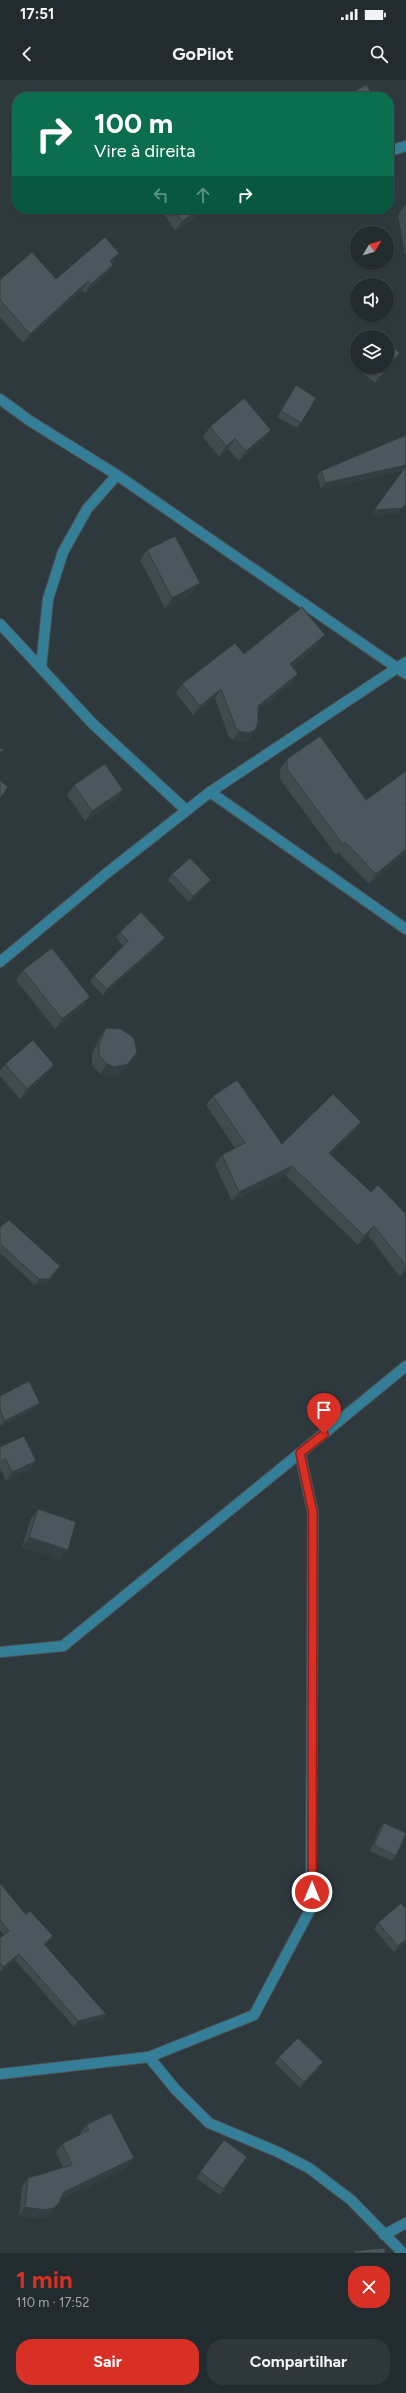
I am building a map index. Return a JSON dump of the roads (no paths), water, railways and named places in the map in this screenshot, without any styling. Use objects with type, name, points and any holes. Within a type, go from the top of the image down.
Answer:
[{"type":"street","points":[[394,150],[406,146]]},
{"type":"street","points":[[0,399],[30,421],[116,476],[403,668],[210,792],[0,962]]},
{"type":"street","points":[[41,668],[48,600],[63,552],[87,509],[116,476]]},
{"type":"street","points":[[0,624],[93,724],[186,810]]},
{"type":"street","points":[[210,792],[406,929]]},
{"type":"street","points":[[0,1652],[63,1646],[406,1366]]},
{"type":"street","points":[[0,2074],[149,2057],[254,2015],[311,1908],[313,1513],[300,1453]]},
{"type":"street","points":[[149,2057],[176,2090],[209,2122],[278,2152],[309,2168],[351,2200],[403,2253]]},
{"type":"street","points":[[384,2235],[406,2223]]}]
